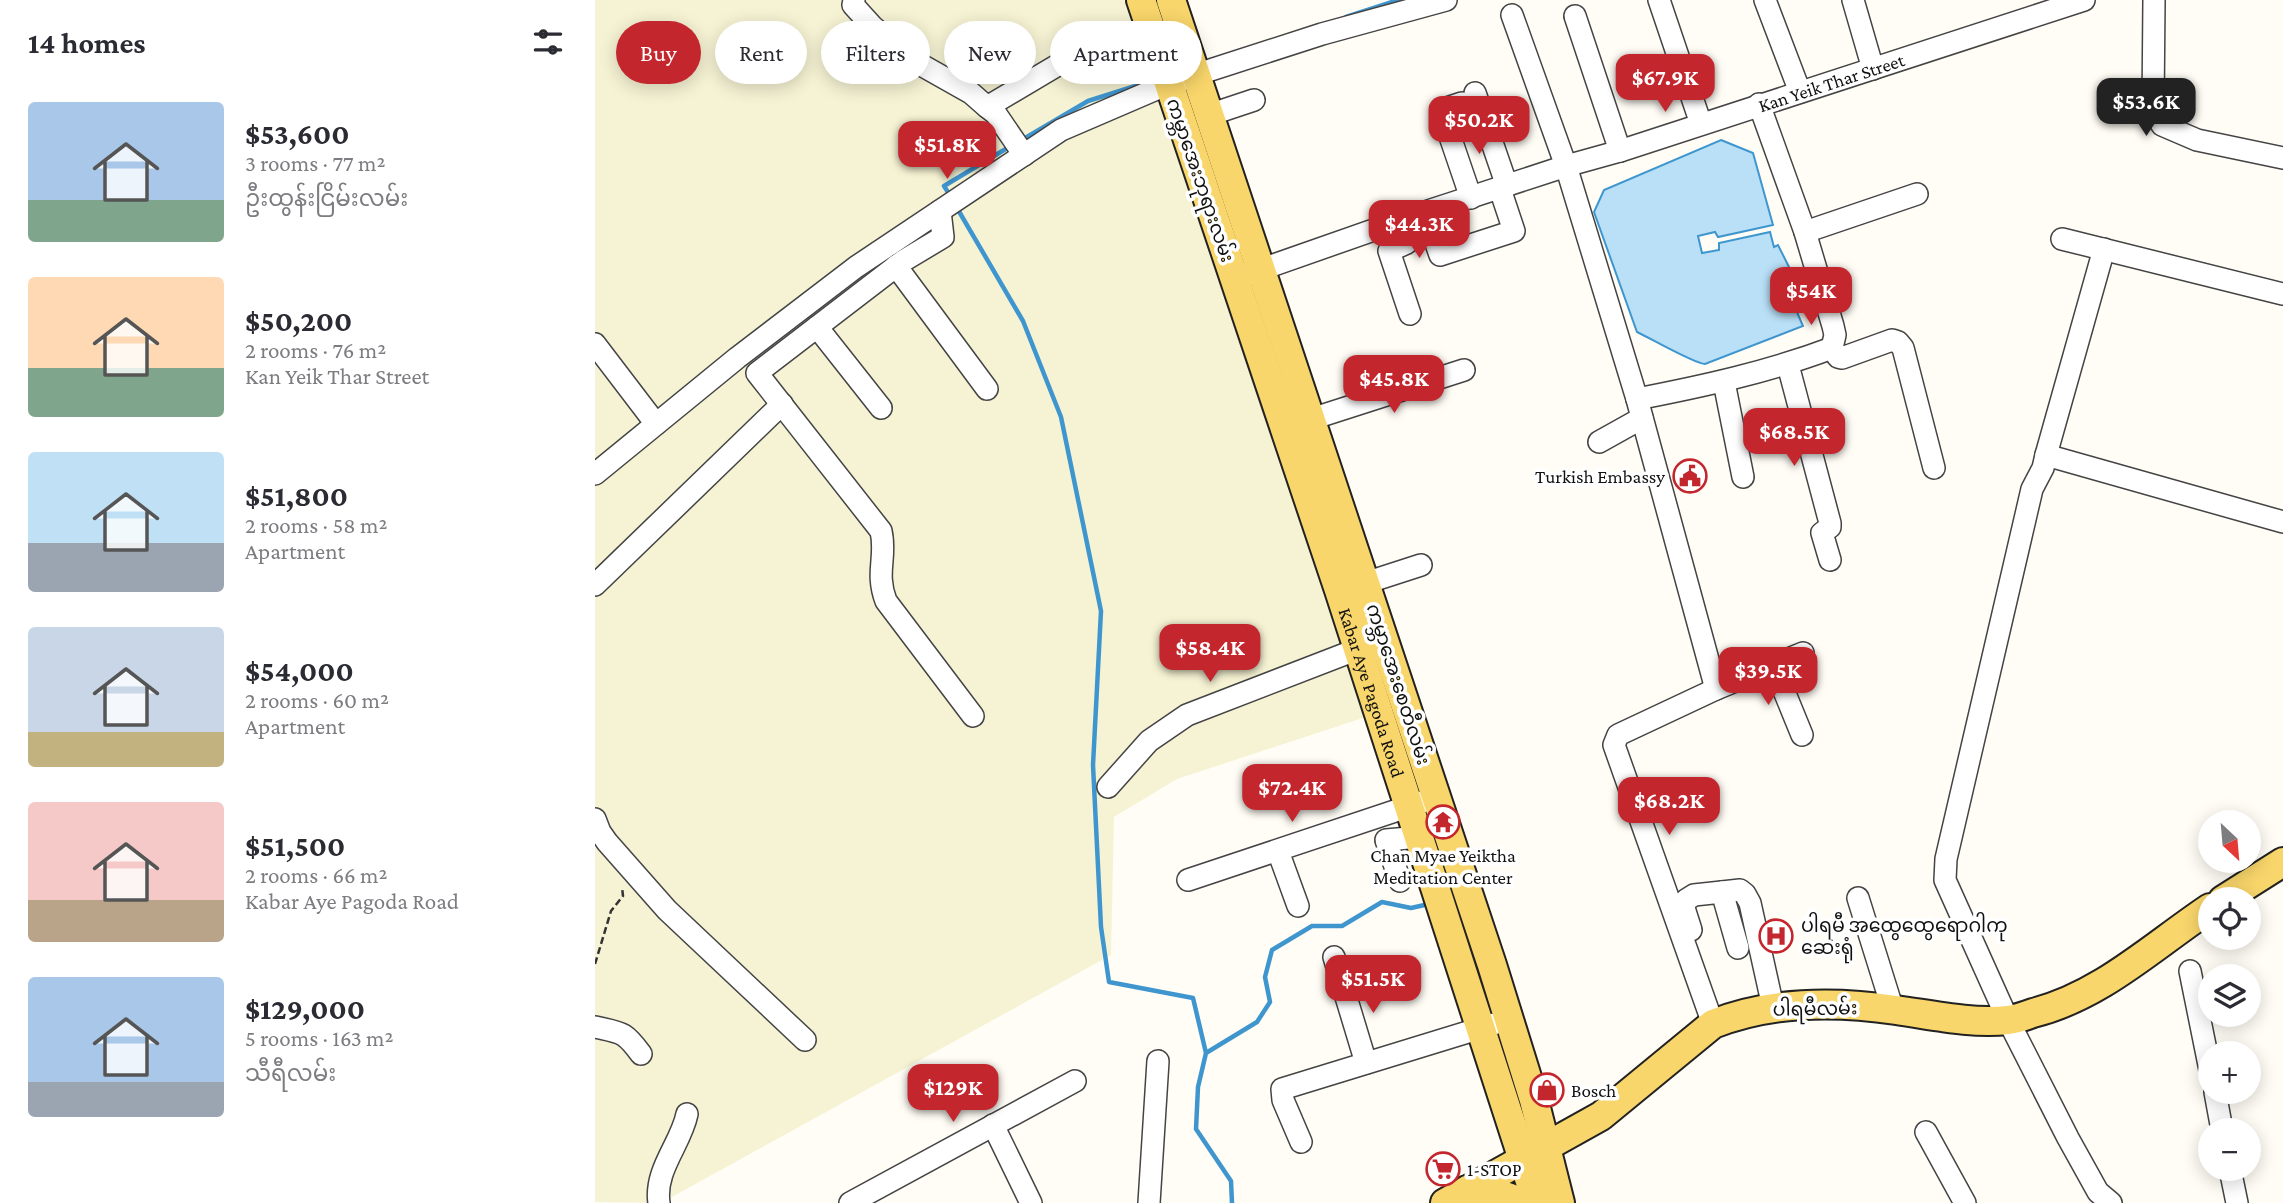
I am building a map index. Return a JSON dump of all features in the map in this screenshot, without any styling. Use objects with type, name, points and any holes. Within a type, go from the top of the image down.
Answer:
[{"type":"main road","name":"ကမ္ဘာအေးဘုရားလမ်း","points":[[1172,2],[1178,21]]},
{"type":"main road","points":[[1143,7],[1172,2]]},
{"type":"main road","name":"ကမ္ဘာအေးဘုရားလမ်း","points":[[1168,84],[1247,275]]},
{"type":"main road","name":"ကမ္ဘာအေးဘုရားလမ်း","points":[[1199,84],[1209,115],[1247,275]]},
{"type":"main road","name":"ကမ္ဘာအေးစေတီလမ်း","points":[[1247,275],[1311,419],[1534,1100]]},
{"type":"main road","name":"Kabar Aye Pagoda Road","points":[[1247,275],[1285,428],[1506,1106]]},
{"type":"main road","points":[[2244,887],[2283,862]]},
{"type":"main road","name":"ပါရမီလမ်း","points":[[1456,1197],[1601,1116],[1717,1022],[1753,1010],[1797,1005],[1868,1006],[1957,1019],[2008,1020],[2066,1004],[2093,990],[2198,916]]},
{"type":"main road","points":[[1463,974],[1492,965]]},
{"type":"main road","points":[[1535,1154],[1534,1100],[1571,1119],[1601,1116]]},
{"type":"main road","points":[[1506,1106],[1535,1154],[1552,1202]]},
{"type":"main road","points":[[1456,1197],[1493,1166],[1506,1146],[1506,1106]]},
{"type":"main road","points":[[1552,1202],[1566,1156],[1575,1139],[1601,1116]]},
{"type":"main road","points":[[1456,1197],[1496,1193],[1524,1203]]},
{"type":"street","points":[[854,0],[853,5],[873,27],[916,62],[971,93],[996,114],[1024,155]]},
{"type":"street","points":[[1202,67],[1446,0]]},
{"type":"street","points":[[1659,0],[1701,124]]},
{"type":"street","points":[[1765,0],[1800,92]]},
{"type":"street","points":[[1853,0],[1873,69]]},
{"type":"street","name":"Kan Yeik Thar Street","points":[[1247,275],[1425,212],[1873,69],[2018,10],[2084,0]]},
{"type":"street","points":[[2154,0],[2153,109],[2162,125],[2197,141],[2281,160]]},
{"type":"street","points":[[1512,15],[1566,166],[1640,408],[1716,689]]},
{"type":"street","points":[[1576,16],[1620,151]]},
{"type":"street","points":[[987,107],[1050,70]]},
{"type":"street","points":[[595,474],[737,358],[856,267],[1061,130],[1168,84]]},
{"type":"street","points":[[1425,212],[1440,255],[1514,231],[1504,188],[1469,98],[1441,110],[1471,198]]},
{"type":"street","points":[[1209,115],[1254,100]]},
{"type":"street","points":[[1759,104],[1805,232],[1833,326],[1835,335],[1832,348],[1837,357],[1842,358],[1892,340],[1898,342],[1903,348],[1934,468]]},
{"type":"street","points":[[1805,232],[1917,194]]},
{"type":"street","points":[[940,211],[943,237],[896,267],[757,373],[881,531],[884,542],[880,574],[886,601],[973,716]]},
{"type":"street","points":[[1399,221],[1407,243],[1389,251],[1410,314]]},
{"type":"street","points":[[2062,239],[2283,294]]},
{"type":"street","points":[[2104,249],[2043,468],[2032,489],[1946,859],[1945,880],[2008,1020],[2098,1192],[2111,1203]]},
{"type":"street","points":[[896,267],[988,389]]},
{"type":"street","points":[[817,327],[881,408]]},
{"type":"street","points":[[595,344],[656,425]]},
{"type":"street","points":[[1599,442],[1640,408],[1787,365],[1832,348]]},
{"type":"street","points":[[1787,365],[1831,523],[1831,527],[1822,533],[1830,560]]},
{"type":"street","points":[[1285,428],[1464,370]]},
{"type":"street","points":[[1724,383],[1744,477]]},
{"type":"street","points":[[595,585],[782,404]]},
{"type":"street","points":[[2046,455],[2283,522]]},
{"type":"street","points":[[1339,590],[1366,584],[1421,565]]},
{"type":"street","points":[[1108,787],[1149,741],[1187,715],[1358,649]]},
{"type":"street","points":[[1717,1022],[1613,745],[1618,735],[1716,689],[1803,653]]},
{"type":"street","points":[[1773,664],[1802,735]]},
{"type":"street","points":[[1188,880],[1436,797]]},
{"type":"street","points":[[595,819],[600,832],[667,910],[805,1040]]},
{"type":"street","points":[[1400,881],[1386,840],[1420,837]]},
{"type":"street","points":[[1278,851],[1298,906]]},
{"type":"street","points":[[1717,1022],[1684,908],[1686,900],[1693,895],[1740,890],[1745,894],[1750,903],[1773,1007]]},
{"type":"street","points":[[1722,892],[1738,948]]},
{"type":"street","points":[[1858,898],[1893,1010]]},
{"type":"street","points":[[1334,957],[1366,1063]]},
{"type":"street","points":[[2190,971],[2204,1041]]},
{"type":"street","points":[[1301,1142],[1283,1100],[1282,1089],[1509,1021]]},
{"type":"street","points":[[595,1027],[617,1031],[629,1039],[641,1054]]},
{"type":"street","points":[[1149,1203],[1158,1061]]},
{"type":"street","points":[[850,1203],[889,1194],[993,1125],[1075,1081]]},
{"type":"street","points":[[659,1203],[660,1180],[684,1128],[687,1114]]},
{"type":"street","points":[[993,1125],[1031,1203]]},
{"type":"street","points":[[1926,1132],[1965,1203]]},
{"type":"street","points":[[2232,1181],[2237,1203]]},
{"type":"path","points":[[595,964],[611,911],[623,896],[623,888]]},
{"type":"shaded area","points":[[595,0],[1124,0],[1131,21],[1050,21],[1050,84],[1153,84],[1372,715],[1177,779],[1114,817],[1111,955],[661,1203],[595,1202]]},
{"type":"water","points":[[1721,140],[1753,153],[1773,225],[1718,237],[1715,232],[1698,236],[1702,253],[1719,250],[1719,243],[1770,232],[1774,247],[1778,245],[1790,269],[1780,273],[1803,326],[1705,364],[1637,332],[1594,212],[1604,190]]},
{"type":"waterway","points":[[1346,17],[1398,0]]},
{"type":"waterway","points":[[1020,141],[1088,101],[1142,84]]},
{"type":"waterway","points":[[951,197],[944,186],[1009,147]]},
{"type":"waterway","points":[[957,208],[1023,321],[1061,417],[1101,611],[1093,765],[1101,927],[1109,982],[1193,998],[1206,1053]]},
{"type":"waterway","points":[[1232,1203],[1231,1181],[1196,1129],[1198,1087],[1206,1053],[1257,1022],[1270,1002],[1265,977],[1272,950],[1312,926],[1342,926],[1382,902],[1411,908],[1429,904]]},
{"type":"place","name":"Turkish Embassy","points":[[1690,476]]},
{"type":"place","name":"Chan Myae Yeiktha Meditation Center","points":[[1443,822]]},
{"type":"place","name":"ပါရမီ အထွေထွေရောဂါကု ဆေးရုံ","points":[[1776,936]]},
{"type":"place","name":"Bosch","points":[[1547,1090]]},
{"type":"place","name":"1-STOP","points":[[1443,1169]]}]
